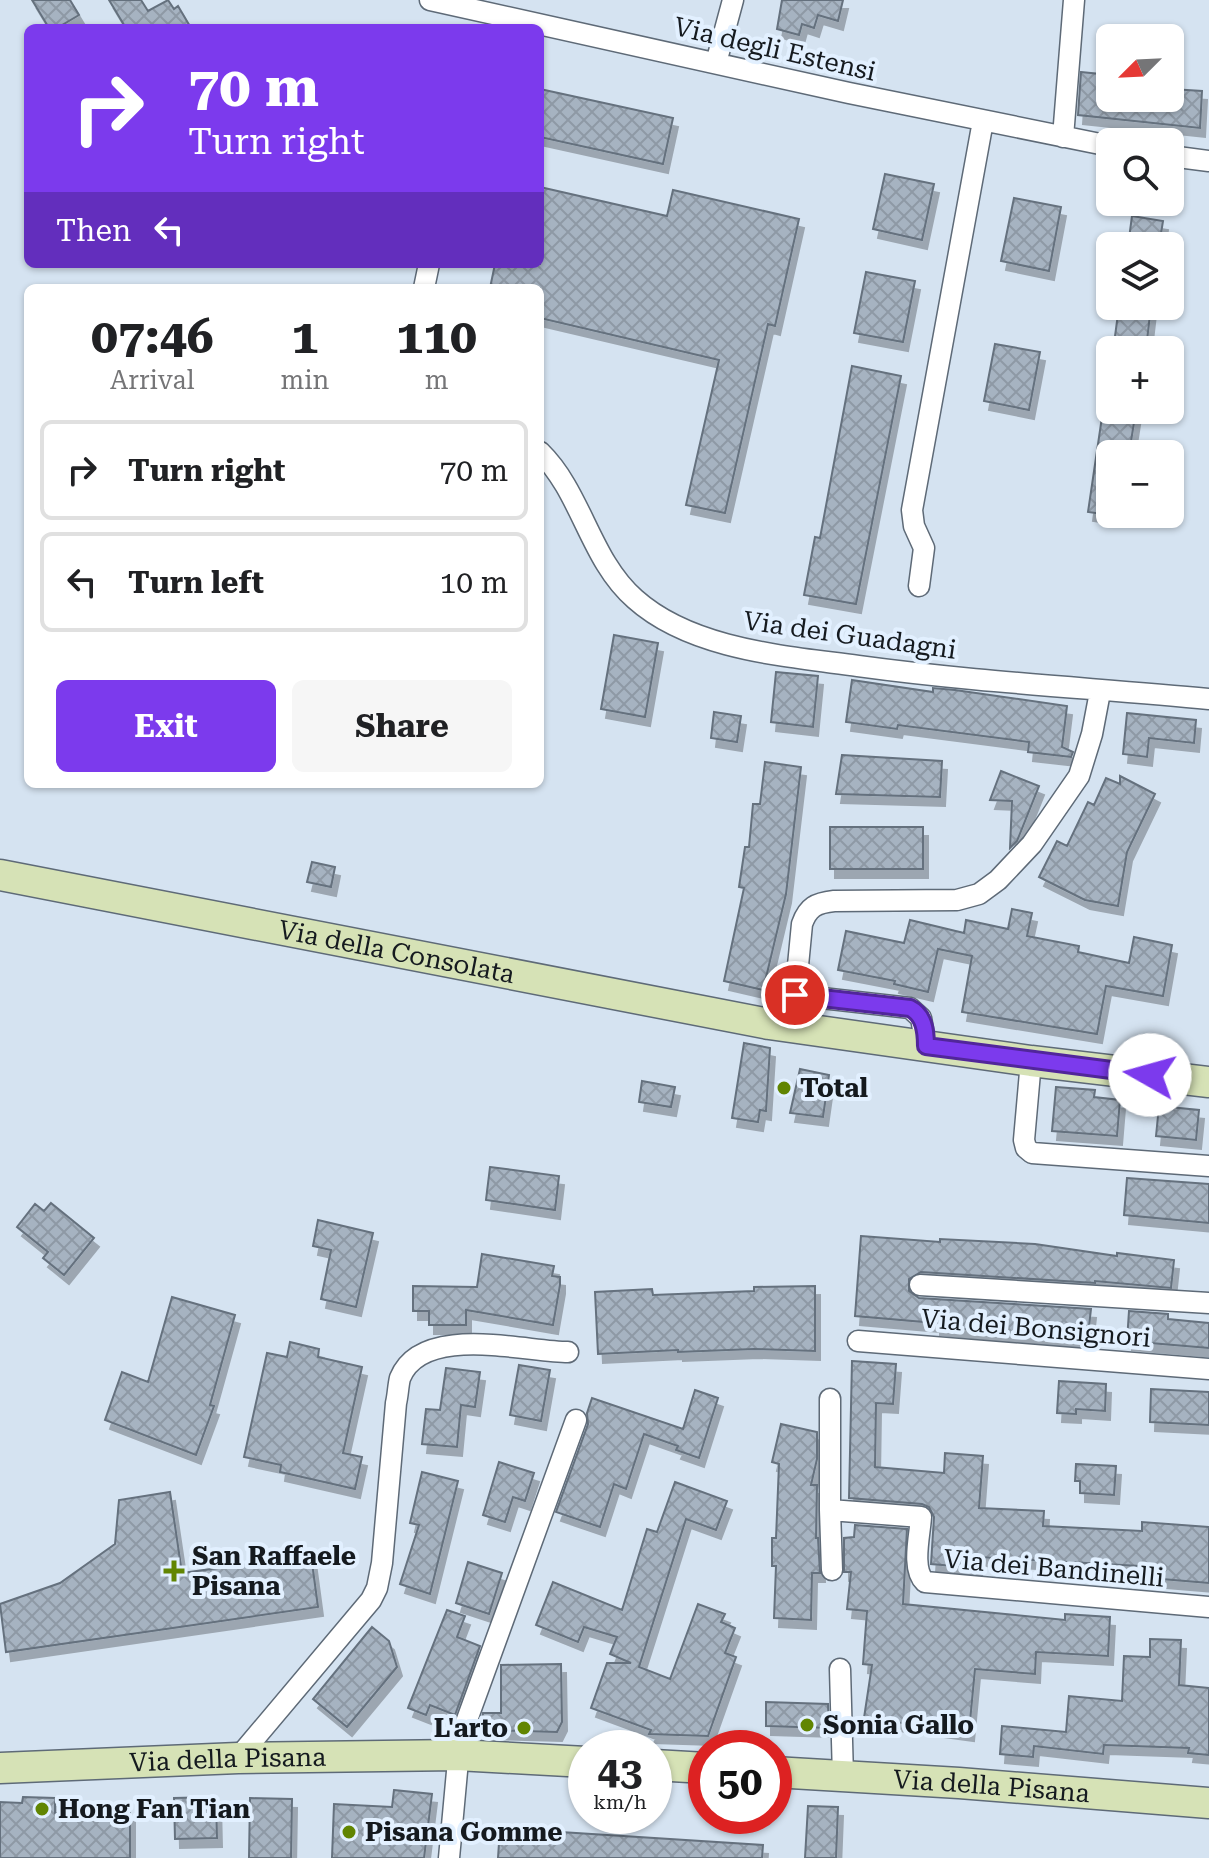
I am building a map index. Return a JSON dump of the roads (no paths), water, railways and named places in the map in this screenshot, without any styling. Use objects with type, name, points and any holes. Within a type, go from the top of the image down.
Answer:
[{"type":"main road","name":"Via della Consolata","points":[[0,875],[792,1028],[1209,1082]]},
{"type":"main road","name":"Via della Pisana","points":[[0,1768],[238,1758],[457,1755],[568,1761]]},
{"type":"main road","name":"Via della Pisana","points":[[792,1773],[1209,1803]]},
{"type":"street","name":"Via degli Estensi","points":[[430,0],[472,18],[505,24]]},
{"type":"street","points":[[716,63],[733,0]]},
{"type":"street","points":[[1063,137],[1074,0]]},
{"type":"street","name":"Via degli Estensi","points":[[544,31],[716,63],[1096,143]]},
{"type":"street","points":[[919,586],[924,548],[914,526],[912,510],[983,121]]},
{"type":"street","points":[[1184,158],[1209,161]]},
{"type":"street","name":"Via dei Guadagni","points":[[544,457],[558,476],[615,576],[636,600],[654,614],[691,633],[759,652],[914,674],[1209,699]]},
{"type":"street","points":[[792,1028],[802,924],[815,905],[846,900],[957,900],[979,894],[1010,869],[1056,812],[1079,776],[1092,734],[1100,692]]},
{"type":"street","points":[[795,995],[910,1008],[921,1018],[926,1046]]},
{"type":"street","points":[[1031,1061],[1024,1140],[1026,1148],[1032,1153],[1209,1166]]},
{"type":"street","points":[[920,1285],[1209,1303]]},
{"type":"street","name":"Via dei Bonsignori","points":[[858,1341],[1209,1369]]},
{"type":"street","points":[[238,1758],[371,1600],[377,1588],[385,1543],[396,1403],[399,1385],[411,1363],[428,1353],[465,1343],[568,1352]]},
{"type":"street","points":[[830,1399],[832,1570]]},
{"type":"street","points":[[449,1858],[460,1739],[576,1420]]},
{"type":"street","name":"Via dei Bandinelli","points":[[830,1510],[921,1517],[918,1567],[919,1575],[925,1582],[1209,1607]]},
{"type":"street","points":[[840,1669],[843,1777]]},
{"type":"place","name":"Total","points":[[784,1088]]},
{"type":"place","name":"San Raffaele Pisana","points":[[174,1571]]},
{"type":"place","name":"Sonia Gallo","points":[[807,1725]]},
{"type":"place","name":"L'arto","points":[[524,1728]]},
{"type":"place","name":"Hong Fan Tian","points":[[42,1809]]},
{"type":"place","name":"Pisana Gomme","points":[[349,1832]]}]
